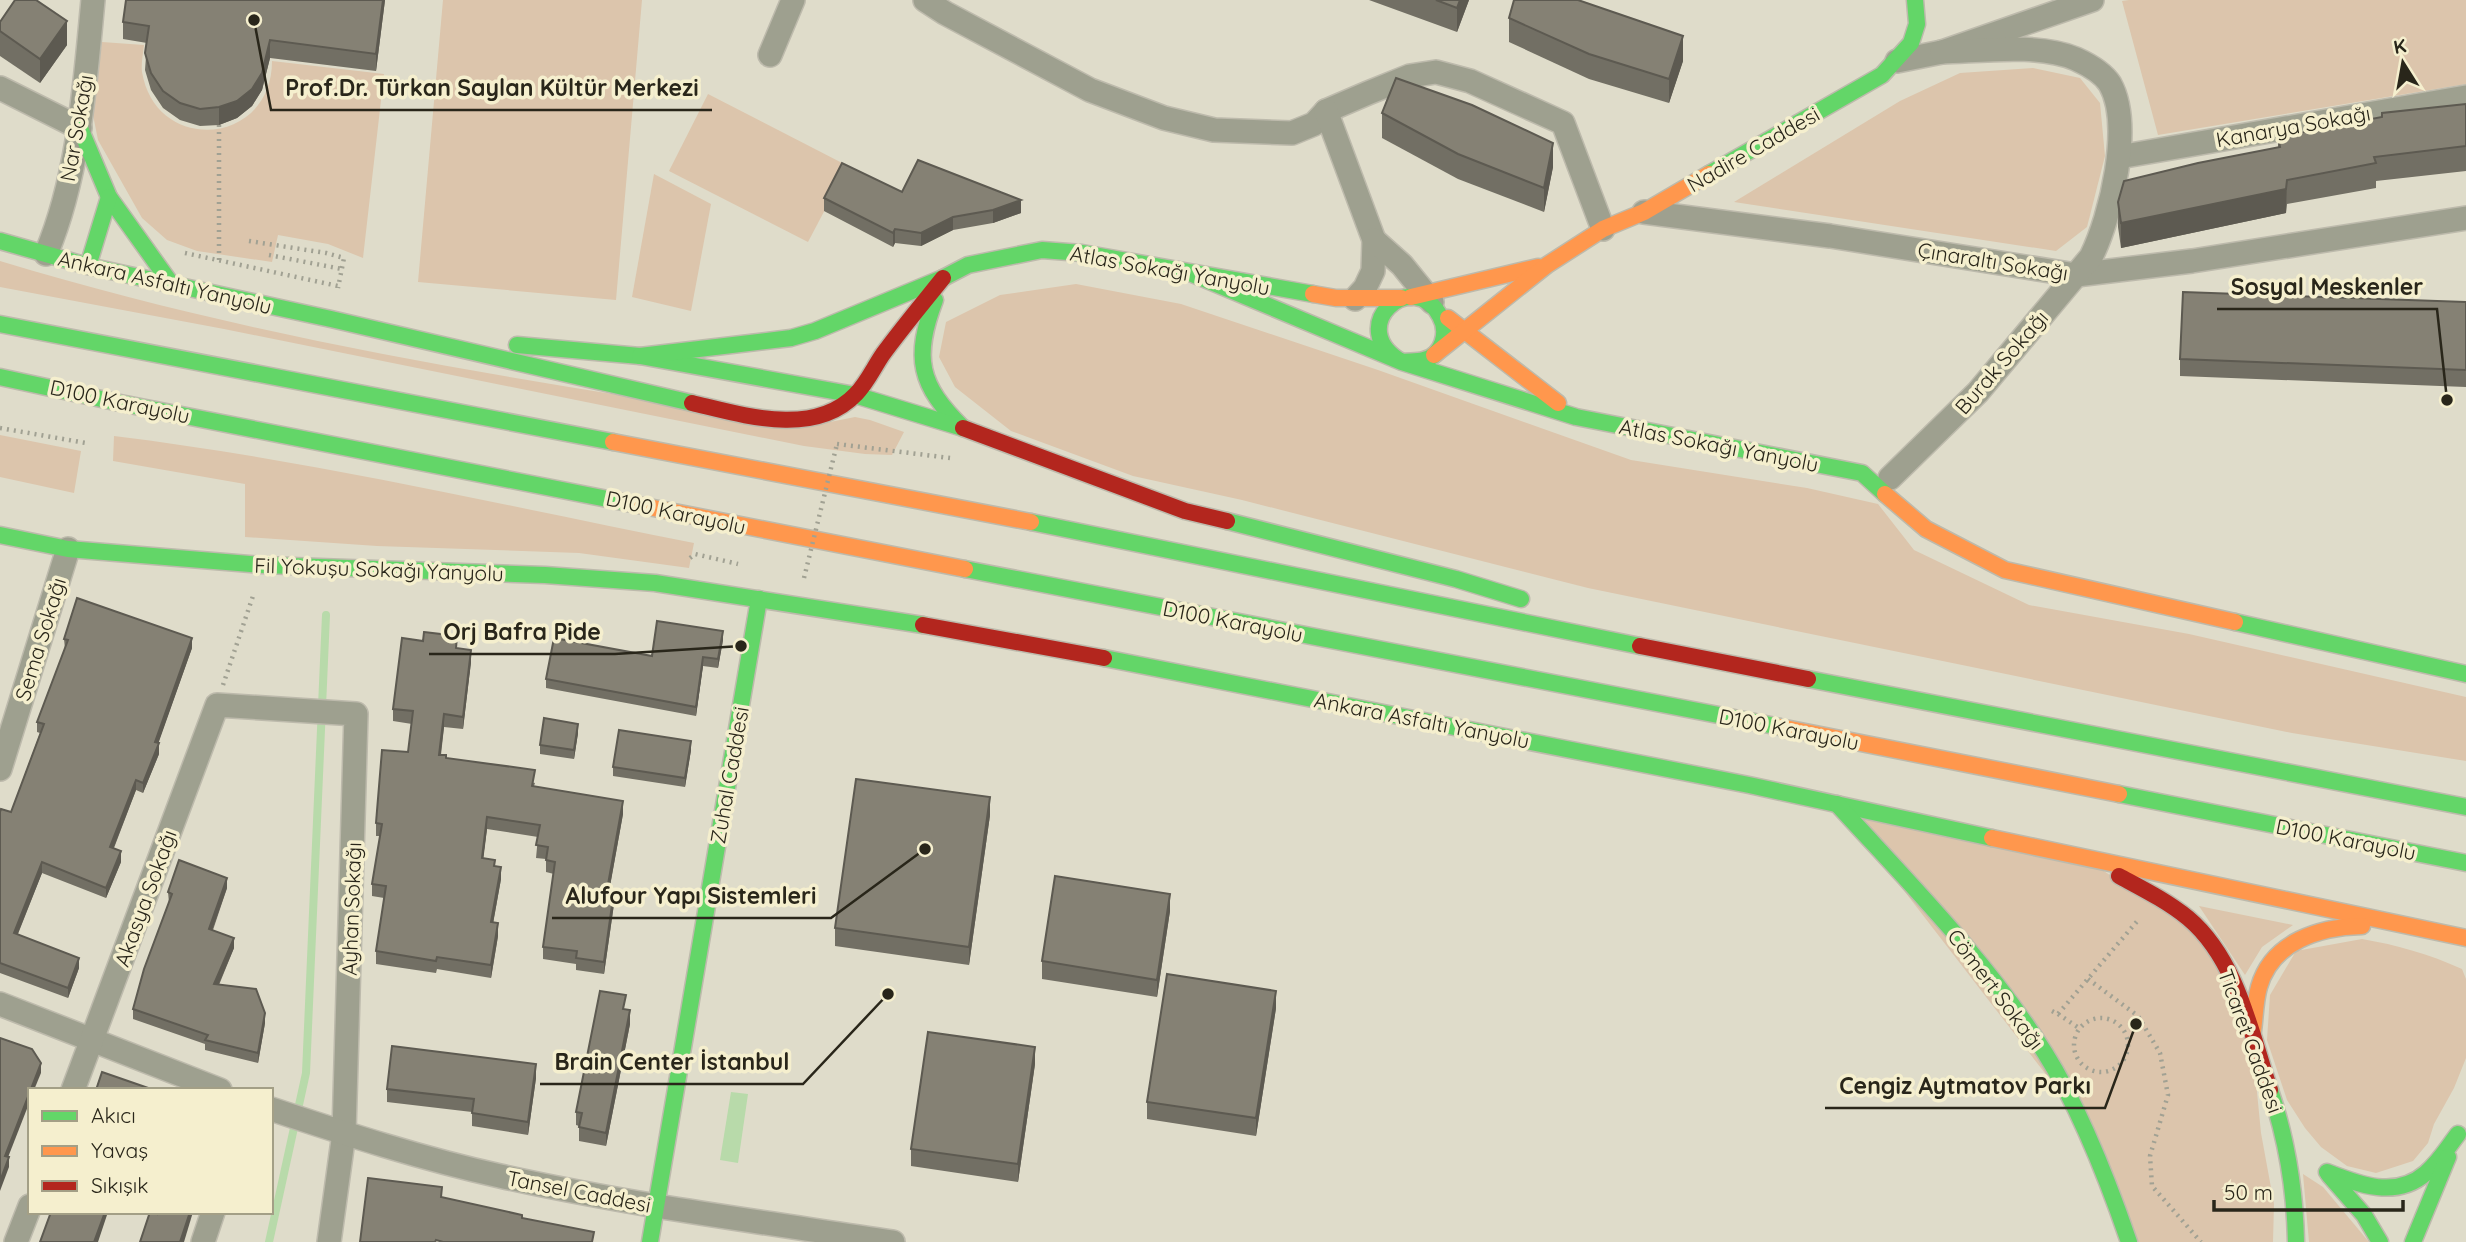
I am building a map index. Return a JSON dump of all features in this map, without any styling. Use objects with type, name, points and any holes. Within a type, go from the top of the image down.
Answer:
[{"type":"main road","name":"Nadire Caddesi","points":[[1434,355],[1547,265],[1603,229],[1644,212],[1882,75],[1907,52],[1916,35],[1918,16],[1915,0]]},
{"type":"main road","points":[[80,128],[109,197],[172,285]]},
{"type":"main road","points":[[88,266],[109,197]]},
{"type":"main road","name":"Ankara Asfaltı Yanyolu","points":[[0,241],[88,266],[331,319]]},
{"type":"main road","name":"Atlas Sokağı Yanyolu","points":[[640,356],[791,338],[815,331],[968,265],[1042,250],[1082,253],[1336,298],[1412,296]]},
{"type":"main road","name":"Nadire Caddesi","points":[[1412,296],[1547,265]]},
{"type":"main road","name":"Atlas Sokağı Yanyolu","points":[[1190,273],[1402,362],[1576,418],[1863,473],[1926,529],[2005,570],[2466,674]]},
{"type":"main road","points":[[331,319],[755,418],[784,421],[813,418],[832,411],[855,395],[943,278]]},
{"type":"main road","points":[[943,278],[925,324],[922,347],[925,372],[935,398],[963,428]]},
{"type":"main road","points":[[1412,296],[1384,311],[1378,331],[1385,350],[1402,362],[1425,361],[1441,346],[1445,323],[1440,312]]},
{"type":"main road","name":"Atlas Sokağı Yanyolu","points":[[1440,312],[1576,418]]},
{"type":"main road","points":[[331,319],[499,344],[640,356],[855,395],[963,428],[1185,511],[1457,579],[1536,604]]},
{"type":"main road","points":[[0,324],[1096,535],[1720,662],[2466,807]]},
{"type":"main road","name":"D100 Karayolu","points":[[0,377],[774,532],[1978,765],[2466,863]]},
{"type":"main road","name":"Fil Yokuşu Sokağı Yanyolu","points":[[0,536],[68,550],[263,565],[545,575],[655,583],[759,599]]},
{"type":"main road","name":"Ankara Asfaltı Yanyolu","points":[[759,599],[897,620],[1110,659],[1837,804],[2403,925]]},
{"type":"main road","name":"Zuhal Caddesi","points":[[650,1242],[759,599]]},
{"type":"main road","points":[[1575,616],[1720,662]]},
{"type":"main road","name":"Cömert Sokağı","points":[[1837,804],[1958,936],[2024,1020],[2069,1096],[2129,1242]]},
{"type":"main road","name":"Ticaret Caddesi","points":[[2083,857],[2158,897],[2189,919],[2214,948],[2234,984],[2283,1128],[2295,1206],[2296,1242]]},
{"type":"main road","points":[[2403,925],[2466,951]]},
{"type":"main road","points":[[2252,1041],[2264,973],[2292,944],[2324,929],[2342,926],[2403,925],[2466,938]]},
{"type":"main road","points":[[2413,1242],[2466,1116]]},
{"type":"main road","name":"Ticaret Caddesi","points":[[2283,1128],[2301,1146]]},
{"type":"main road","points":[[2380,1242],[2357,1206],[2322,1168],[2371,1188],[2390,1189],[2409,1185],[2426,1174],[2458,1134]]},
{"type":"street","name":"Nar Sokağı","points":[[46,254],[55,234],[80,128],[93,0]]},
{"type":"street","points":[[770,55],[793,0]]},
{"type":"street","points":[[925,0],[1090,90],[1164,118],[1214,130],[1292,133],[1314,124],[1326,111],[1410,76],[1436,72],[1470,81],[1563,123],[1603,229]]},
{"type":"street","points":[[1897,61],[1941,52],[2092,0]]},
{"type":"street","name":"Burak Sokağı","points":[[1891,478],[1978,392],[2091,257],[2100,240],[2119,157],[2117,102],[2109,82],[2075,58],[2048,51],[1941,52]]},
{"type":"street","points":[[0,88],[80,128]]},
{"type":"street","name":"Kanarya Sokağı","points":[[2119,157],[2466,97]]},
{"type":"street","points":[[1326,111],[1374,240],[1373,271],[1365,288],[1355,299]]},
{"type":"street","name":"Çınaraltı Sokağı","points":[[1644,212],[1830,236],[2076,275],[2192,261],[2466,218]]},
{"type":"street","points":[[1374,240],[1402,265],[1412,296],[1440,312]]},
{"type":"street","name":"Sema Sokağı","points":[[0,769],[68,550]]},
{"type":"street","name":"Ayhan Sokağı","points":[[217,705],[356,714],[344,1133],[329,1242]]},
{"type":"street","name":"Akasya Sokağı","points":[[74,1088],[217,705]]},
{"type":"street","points":[[0,1004],[215,1088]]},
{"type":"street","name":"Tansel Caddesi","points":[[273,1110],[344,1133],[499,1176],[656,1207],[893,1242]]},
{"type":"street","points":[[16,1242],[28,1211]]},
{"type":"street","points":[[203,1242],[212,1214]]},
{"type":"path","points":[[219,125],[219,260]]},
{"type":"path","points":[[248,241],[344,258],[331,319]]},
{"type":"path","points":[[180,252],[338,286]]},
{"type":"path","points":[[270,255],[342,269]]},
{"type":"path","points":[[0,428],[86,443]]},
{"type":"path","points":[[804,578],[837,444],[951,458]]},
{"type":"path","points":[[217,705],[263,565]]},
{"type":"path","points":[[2058,1014],[2158,897]]},
{"type":"path","points":[[2088,979],[2138,1016],[2160,1052],[2168,1095],[2150,1156],[2152,1186],[2202,1242]]},
{"type":"path","points":[[2047,1008],[2079,1028]]},
{"type":"path","points":[[2105,1017],[2118,1023],[2125,1031],[2129,1046],[2124,1060],[2107,1071],[2093,1071],[2084,1066],[2075,1052],[2074,1039],[2079,1028],[2084,1023],[2105,1017]]},
{"type":"shaded area","points":[[443,0],[642,0],[616,300],[418,282]]},
{"type":"shaded area","points":[[2466,0],[2466,84],[2158,135],[2122,1]]},
{"type":"shaded area","points":[[102,42],[144,45],[142,72],[152,99],[168,117],[189,127],[212,130],[235,124],[254,110],[267,89],[272,61],[384,74],[363,258],[328,244],[278,235],[272,262],[197,251],[167,240],[142,218],[98,140],[93,115]]},
{"type":"shaded area","points":[[2033,68],[2080,78],[2100,103],[2105,156],[2087,227],[2056,251],[1734,202],[1900,101],[1960,73]]},
{"type":"shaded area","points":[[708,94],[848,166],[808,242],[669,171]]},
{"type":"shaded area","points":[[654,174],[711,204],[691,311],[632,297]]},
{"type":"shaded area","points":[[0,261],[201,315],[405,358],[815,425],[855,417],[904,432],[892,455],[804,446],[224,329],[0,287]]},
{"type":"shaded area","points":[[1076,284],[1181,304],[1378,370],[1631,460],[1807,488],[1878,504],[1914,550],[2029,605],[2189,634],[2466,697],[2466,761],[2292,733],[1588,588],[1242,500],[1133,476],[1011,431],[955,387],[939,357],[946,322],[1000,295]]},
{"type":"shaded area","points":[[0,435],[81,451],[74,493],[0,477]]},
{"type":"shaded area","points":[[114,436],[332,470],[694,543],[689,568],[579,553],[377,546],[245,537],[245,484],[113,461]]},
{"type":"shaded area","points":[[1837,804],[2083,857],[2202,937],[2252,1041],[2261,1133],[2274,1204],[2273,1242],[2128,1242],[2078,1116]]},
{"type":"shaded area","points":[[2199,906],[2293,925],[2262,947],[2245,975]]},
{"type":"shaded area","points":[[2362,939],[2437,959],[2462,969],[2466,979],[2466,1058],[2454,1088],[2434,1124],[2428,1143],[2413,1161],[2376,1173],[2347,1166],[2321,1147],[2305,1128],[2287,1100],[2267,1040],[2270,995],[2296,951]]},
{"type":"shaded area","points":[[731,1092],[748,1094],[738,1163],[720,1160]]},
{"type":"shaded area","points":[[2303,1174],[2323,1187],[2369,1242],[2309,1242]]},
{"type":"building","points":[[15,0],[36,0],[67,21],[40,59],[0,31],[0,22]]},
{"type":"building","points":[[126,0],[383,0],[376,54],[270,40],[262,73],[252,89],[237,101],[200,109],[180,103],[163,91],[151,73],[145,53],[149,26],[123,22]]},
{"type":"building","points":[[1436,0],[1460,0],[1457,8]]},
{"type":"building","points":[[1514,0],[1578,0],[1683,36],[1669,79],[1589,54],[1509,18]]},
{"type":"building","points":[[1396,78],[1472,105],[1553,143],[1544,188],[1458,154],[1382,113]]},
{"type":"building","points":[[2466,104],[2466,146],[2374,157],[2376,163],[2287,180],[2286,189],[2121,223],[2118,202],[2124,181],[2280,147],[2278,137],[2382,117],[2382,113]]},
{"type":"building","points":[[918,160],[1021,200],[993,210],[953,217],[921,233],[895,229],[893,233],[824,198],[842,163],[902,192]]},
{"type":"building","points":[[2183,292],[2466,302],[2466,370],[2180,359]]},
{"type":"building","points":[[77,598],[192,638],[155,742],[159,743],[143,783],[136,780],[110,847],[121,851],[106,888],[42,862],[14,933],[79,958],[68,988],[0,963],[0,812],[1,809],[11,812],[44,724],[37,722],[68,640],[64,639]]},
{"type":"building","points":[[657,621],[723,631],[718,659],[703,657],[696,707],[546,679],[554,638],[652,656]]},
{"type":"building","points":[[424,632],[457,636],[456,648],[471,650],[463,717],[444,714],[439,755],[535,770],[532,786],[623,801],[607,890],[614,891],[604,962],[576,958],[577,951],[543,947],[555,862],[546,860],[548,847],[536,845],[540,825],[487,817],[482,858],[495,860],[494,866],[501,867],[491,922],[498,923],[491,965],[437,957],[436,961],[376,951],[386,886],[372,884],[382,824],[376,823],[382,750],[408,752],[413,711],[393,709],[402,638],[423,641]]},
{"type":"building","points":[[544,718],[578,724],[574,750],[540,745]]},
{"type":"building","points":[[619,730],[691,741],[685,778],[613,767]]},
{"type":"building","points":[[856,779],[990,797],[969,947],[835,928]]},
{"type":"building","points":[[179,860],[227,878],[209,929],[234,938],[214,984],[256,989],[265,1013],[258,1053],[205,1040],[208,1035],[133,1009],[144,969],[172,894],[168,892]]},
{"type":"building","points":[[1055,876],[1170,894],[1157,980],[1042,961]]},
{"type":"building","points":[[1167,974],[1276,991],[1256,1118],[1147,1102]]},
{"type":"building","points":[[600,991],[626,995],[623,1009],[630,1010],[606,1133],[579,1127],[582,1113],[576,1112]]},
{"type":"building","points":[[928,1032],[1035,1047],[1018,1164],[911,1149]]},
{"type":"building","points":[[0,1038],[32,1049],[41,1063],[31,1088],[28,1088],[28,1097],[5,1156],[9,1157],[0,1181]]},
{"type":"building","points":[[392,1046],[536,1064],[528,1122],[472,1113],[474,1099],[387,1089]]},
{"type":"building","points":[[102,1072],[148,1088],[97,1088]]},
{"type":"building","points":[[368,1178],[442,1187],[441,1197],[522,1215],[522,1218],[594,1232],[592,1242],[360,1242]]},
{"type":"building","points":[[50,1214],[104,1214],[94,1242],[40,1242]]},
{"type":"building","points":[[149,1214],[189,1214],[180,1242],[140,1242]]},
{"type":"waterway","points":[[269,1242],[306,1073],[326,615]]},
{"type":"traffic: fast","points":[[1709,174],[1882,75],[1911,43],[1917,24],[1915,0]]},
{"type":"traffic: fast","points":[[80,128],[109,197],[172,285]]},
{"type":"traffic: fast","points":[[88,266],[109,197]]},
{"type":"traffic: fast","points":[[0,241],[88,266],[692,403]]},
{"type":"traffic: fast","points":[[640,356],[791,338],[815,331],[968,265],[1042,250],[1082,253],[1313,294]]},
{"type":"traffic: fast","points":[[1190,273],[1402,362],[1421,361],[1431,357],[1440,348],[1444,336],[1440,316],[1428,302],[1414,297],[1400,299],[1388,307],[1381,319],[1379,333],[1386,348],[1402,362],[1576,417],[1862,473],[1885,494]]},
{"type":"traffic: fast","points":[[935,300],[924,338],[924,370],[937,398],[963,428]]},
{"type":"traffic: fast","points":[[0,324],[613,442]]},
{"type":"traffic: fast","points":[[517,345],[640,356],[855,395],[963,428]]},
{"type":"traffic: fast","points":[[0,377],[628,503]]},
{"type":"traffic: fast","points":[[1227,521],[1456,579],[1521,599]]},
{"type":"traffic: fast","points":[[1031,522],[1640,646]]},
{"type":"traffic: fast","points":[[0,535],[68,549],[263,565],[545,575],[655,583],[923,625]]},
{"type":"traffic: fast","points":[[965,569],[1780,727]]},
{"type":"traffic: fast","points":[[650,1242],[759,599]]},
{"type":"traffic: fast","points":[[2235,622],[2466,674]]},
{"type":"traffic: fast","points":[[1104,658],[1749,785],[1992,838]]},
{"type":"traffic: fast","points":[[1808,679],[2466,807]]},
{"type":"traffic: fast","points":[[2119,794],[2466,863]]},
{"type":"traffic: fast","points":[[1837,804],[1973,955],[2045,1053],[2070,1097],[2092,1145],[2129,1242]]},
{"type":"traffic: fast","points":[[2270,1090],[2289,1165],[2296,1242]]},
{"type":"traffic: fast","points":[[2327,1172],[2365,1185],[2390,1188],[2403,1186],[2431,1169],[2458,1134]]},
{"type":"traffic: fast","points":[[2413,1242],[2448,1157]]},
{"type":"traffic: fast","points":[[2329,1175],[2364,1215],[2380,1242]]},
{"type":"traffic: slow","points":[[1434,355],[1547,265],[1603,229],[1644,212],[1709,174]]},
{"type":"traffic: slow","points":[[1411,297],[1538,267]]},
{"type":"traffic: slow","points":[[1313,294],[1336,298],[1401,298]]},
{"type":"traffic: slow","points":[[1448,318],[1558,403]]},
{"type":"traffic: slow","points":[[613,442],[1031,522]]},
{"type":"traffic: slow","points":[[1885,494],[1926,529],[2005,570],[2235,622]]},
{"type":"traffic: slow","points":[[628,503],[965,569]]},
{"type":"traffic: slow","points":[[1780,727],[2119,794]]},
{"type":"traffic: slow","points":[[1992,838],[2466,938]]},
{"type":"traffic: slow","points":[[2253,1031],[2259,987],[2265,971],[2275,958],[2286,948],[2314,934],[2330,929],[2362,926]]},
{"type":"traffic: jam","points":[[692,403],[777,420],[820,416],[839,408],[860,390],[890,344],[943,278]]},
{"type":"traffic: jam","points":[[963,428],[1185,511],[1227,521]]},
{"type":"traffic: jam","points":[[923,625],[1104,658]]},
{"type":"traffic: jam","points":[[1640,646],[1808,679]]},
{"type":"traffic: jam","points":[[2119,876],[2188,918],[2219,954],[2249,1021],[2270,1090]]},
{"type":"place","name":"Prof.Dr. Türkan Saylan Kültür Merkezi","points":[[254,20]]},
{"type":"place","name":"Sosyal Meskenler","points":[[2447,400]]},
{"type":"place","name":"Orj Bafra Pide","points":[[741,646]]},
{"type":"place","name":"Alufour Yapı Sistemleri","points":[[925,849]]},
{"type":"place","name":"Brain Center İstanbul","points":[[888,994]]},
{"type":"place","name":"Cengiz Aytmatov Parkı","points":[[2136,1024]]}]
